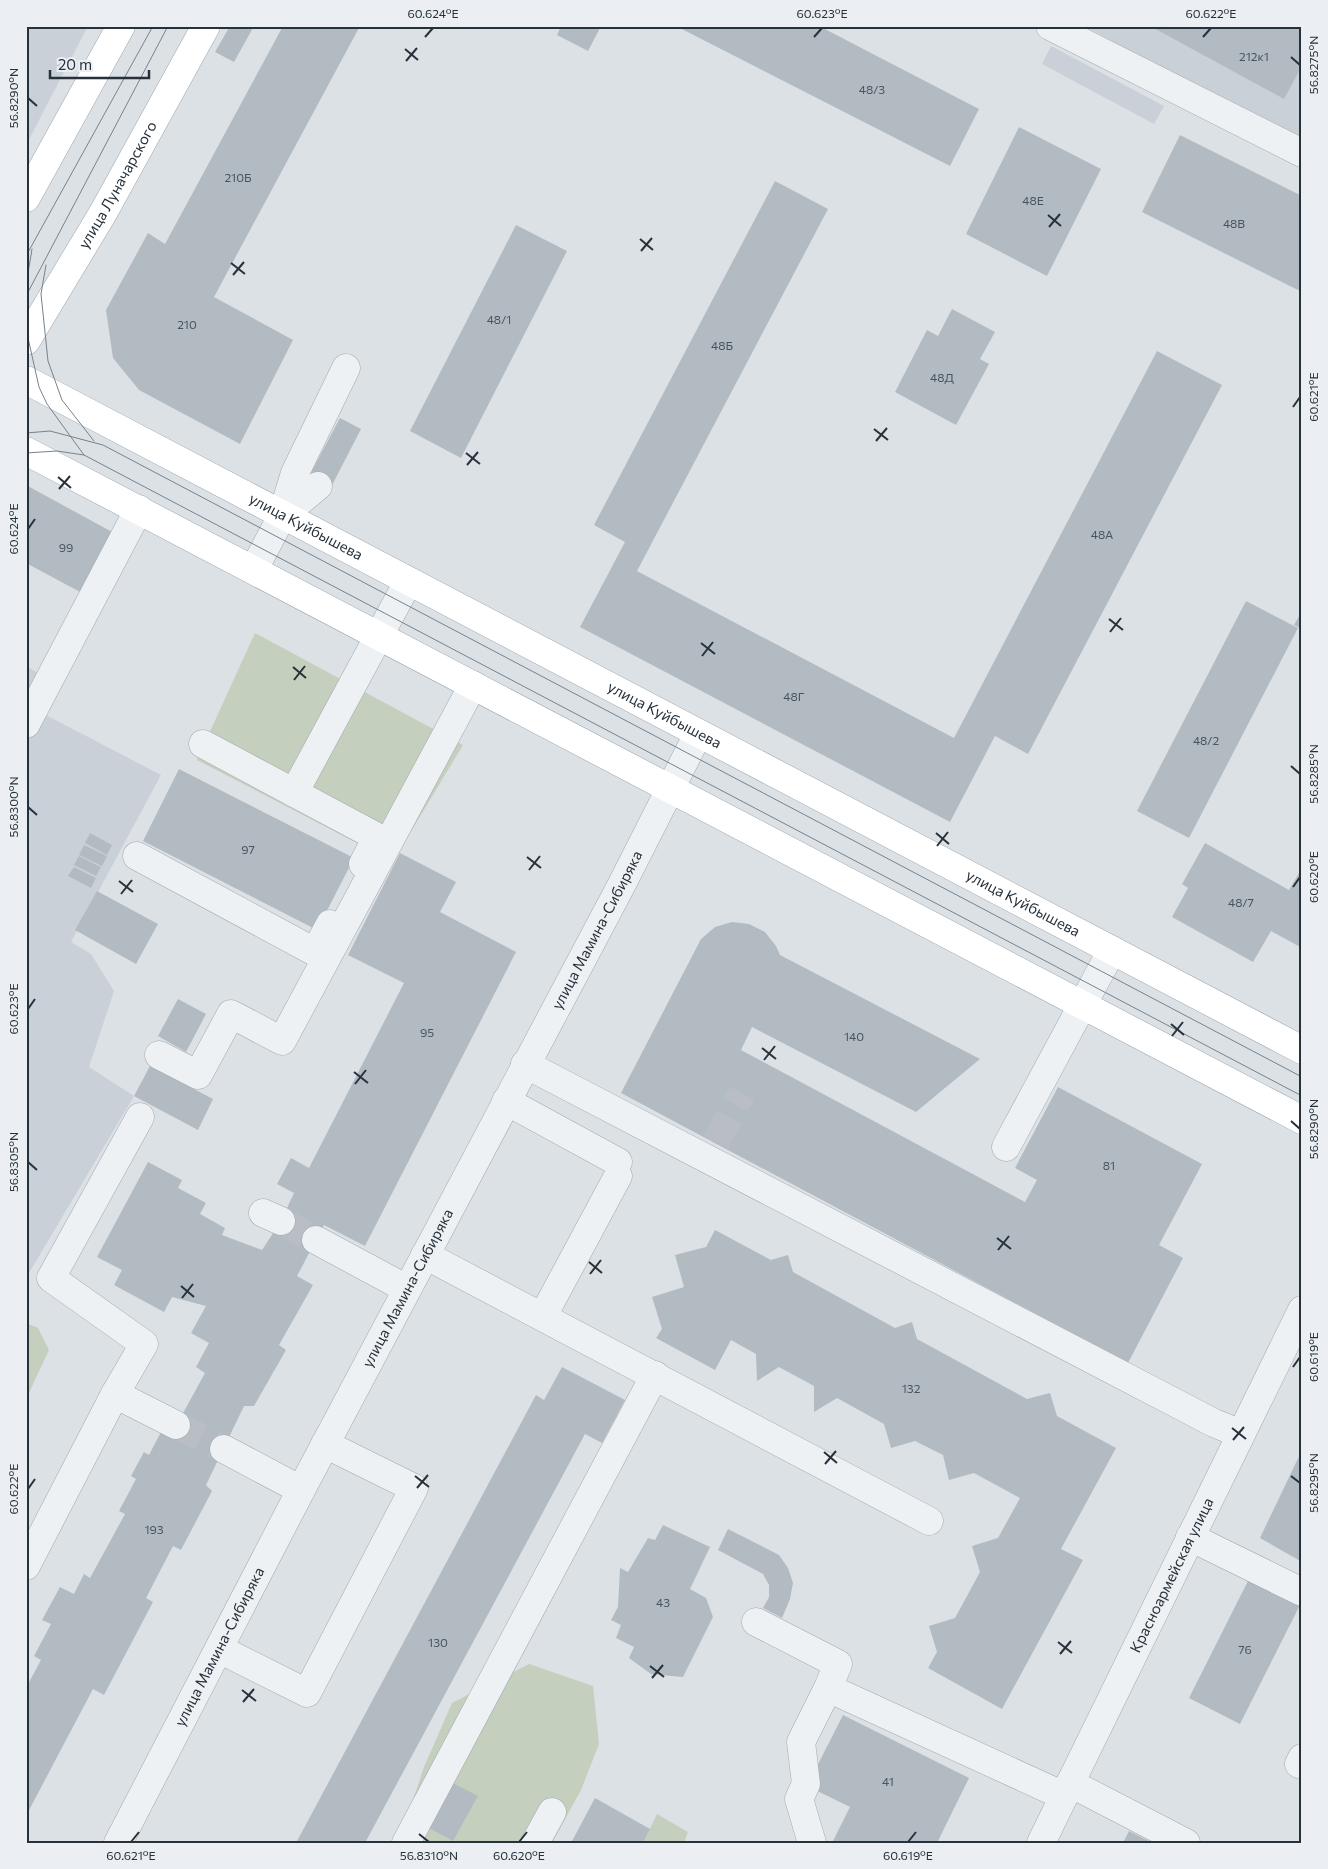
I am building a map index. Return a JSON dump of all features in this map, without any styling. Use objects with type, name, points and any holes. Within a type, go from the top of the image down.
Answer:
[{"type":"main road","points":[[26,198],[121,26]]},
{"type":"main road","name":"улица Луначарского","points":[[26,341],[102,213],[206,26]]},
{"type":"main road","name":"улица Куйбышева","points":[[26,380],[1302,1050]]},
{"type":"main road","points":[[26,451],[1302,1120]]},
{"type":"street","points":[[1050,26],[1302,153]]},
{"type":"street","points":[[254,569],[282,516],[295,473],[346,368]]},
{"type":"street","points":[[282,516],[318,486]]},
{"type":"street","points":[[26,724],[139,509]]},
{"type":"street","points":[[294,793],[408,582]]},
{"type":"street","points":[[159,1055],[198,1076],[231,1014],[282,1041],[474,685]]},
{"type":"street","name":"улица Мамина-Сибиряка","points":[[118,1843],[325,1444],[622,884],[698,734]]},
{"type":"street","points":[[137,856],[315,952],[377,837],[203,744]]},
{"type":"street","points":[[1006,1147],[1112,950]]},
{"type":"street","points":[[525,1064],[712,1150],[1214,1423],[1241,1434]]},
{"type":"street","points":[[506,1101],[618,1169],[543,1316]]},
{"type":"street","points":[[26,1566],[115,1394],[144,1344],[51,1278],[140,1117]]},
{"type":"street","points":[[316,1240],[407,1289]]},
{"type":"street","points":[[425,1255],[929,1521]]},
{"type":"street","name":"Красноармейская улица","points":[[1041,1843],[1302,1310]]},
{"type":"street","points":[[406,1843],[655,1375]]},
{"type":"street","points":[[115,1394],[176,1425]]},
{"type":"street","points":[[219,1648],[307,1693],[312,1685],[414,1488],[325,1444]]},
{"type":"street","points":[[224,1449],[301,1490]]},
{"type":"street","points":[[1194,1530],[1302,1576]]},
{"type":"street","points":[[1194,1530],[1302,1592]]},
{"type":"street","points":[[756,1622],[838,1664],[801,1742],[806,1784],[798,1799],[812,1843]]},
{"type":"street","points":[[828,1688],[1067,1789],[1186,1843]]},
{"type":"street","points":[[535,1843],[552,1812]]},
{"type":"shaded area","points":[[26,26],[88,26],[26,145]]},
{"type":"shaded area","points":[[1085,26],[1302,26],[1302,143],[1270,128]]},
{"type":"shaded area","points":[[1051,46],[1164,106],[1154,124],[1042,64]]},
{"type":"shaded area","points":[[26,666],[59,685],[44,714],[161,775],[71,942],[91,954],[114,991],[89,1067],[134,1096],[26,1278]]},
{"type":"green space","points":[[255,633],[463,745],[404,843],[357,843],[197,760]]},
{"type":"green space","points":[[26,1323],[38,1328],[49,1350],[26,1399]]},
{"type":"green space","points":[[529,1664],[593,1686],[599,1744],[581,1790],[552,1843],[390,1843],[406,1821],[424,1767],[452,1703]]},
{"type":"green space","points":[[657,1814],[688,1832],[684,1843],[643,1843]]},
{"type":"building","points":[[230,26],[254,26],[234,62],[215,52]]},
{"type":"building","points":[[283,26],[360,26],[214,297],[293,340],[240,444],[139,390],[113,358],[106,310],[148,233],[165,244]]},
{"type":"building","points":[[561,26],[601,26],[588,51],[557,35]]},
{"type":"building","points":[[676,26],[819,26],[979,109],[950,166]]},
{"type":"building","points":[[1150,26],[1302,26],[1302,66],[1284,99]]},
{"type":"building","points":[[1019,127],[1101,169],[1047,276],[966,234]]},
{"type":"building","points":[[1180,135],[1302,196],[1302,292],[1142,212]]},
{"type":"building","points":[[775,181],[828,209],[637,571],[954,738],[1157,351],[1222,385],[1028,754],[995,736],[950,822],[580,627],[625,542],[594,525]]},
{"type":"building","points":[[516,225],[567,251],[461,458],[410,431]]},
{"type":"building","points":[[952,309],[995,332],[980,359],[989,364],[956,425],[895,392],[927,330],[938,336]]},
{"type":"building","points":[[340,418],[361,429],[329,491],[307,480]]},
{"type":"building","points":[[26,485],[114,533],[82,593],[26,563]]},
{"type":"building","points":[[1246,601],[1298,628],[1189,838],[1137,811]]},
{"type":"building","points":[[1302,611],[1302,629],[1294,625]]},
{"type":"building","points":[[179,769],[354,858],[317,930],[143,841]]},
{"type":"building","points":[[90,833],[112,845],[107,855],[85,843]]},
{"type":"building","points":[[1205,843],[1289,890],[1302,868],[1302,948],[1271,931],[1253,962],[1172,917],[1188,888],[1182,884]]},
{"type":"building","points":[[84,845],[107,856],[102,866],[79,855]]},
{"type":"building","points":[[400,853],[456,882],[440,912],[516,952],[365,1246],[324,1225],[297,1276],[313,1285],[279,1345],[286,1350],[254,1406],[244,1406],[206,1485],[212,1491],[181,1550],[173,1546],[146,1598],[153,1602],[104,1695],[93,1689],[28,1812],[26,1811],[26,1688],[41,1660],[34,1656],[51,1624],[42,1620],[60,1587],[74,1594],[84,1574],[90,1578],[125,1514],[119,1511],[136,1479],[131,1476],[144,1452],[149,1455],[161,1432],[170,1437],[205,1373],[196,1367],[209,1343],[191,1333],[206,1306],[172,1297],[164,1312],[114,1285],[122,1270],[97,1257],[148,1162],[182,1180],[178,1188],[206,1203],[200,1214],[225,1228],[222,1235],[262,1250],[281,1221],[294,1193],[277,1184],[291,1158],[309,1168],[404,983],[348,955]]},
{"type":"building","points":[[79,856],[101,867],[96,876],[74,865]]},
{"type":"building","points":[[74,867],[96,878],[91,888],[68,876]]},
{"type":"building","points":[[97,891],[158,924],[136,964],[75,930]]},
{"type":"building","points":[[732,922],[749,924],[765,932],[776,946],[780,955],[980,1059],[916,1112],[752,1027],[741,1050],[1025,1202],[1037,1180],[1015,1168],[1058,1087],[1202,1164],[1159,1245],[1183,1258],[1128,1363],[621,1093],[701,939],[715,927]]},
{"type":"building","points":[[178,999],[206,1014],[186,1052],[158,1036]]},
{"type":"building","points":[[150,1066],[213,1099],[198,1130],[134,1096]]},
{"type":"building","points":[[715,1230],[771,1260],[788,1255],[793,1272],[895,1328],[912,1322],[917,1339],[1027,1399],[1050,1393],[1057,1416],[1116,1448],[1061,1549],[1083,1560],[1002,1709],[928,1668],[937,1652],[929,1626],[955,1618],[980,1572],[972,1546],[998,1538],[1020,1498],[974,1473],[949,1480],[943,1455],[915,1441],[891,1448],[884,1424],[837,1398],[814,1412],[814,1386],[779,1367],[757,1381],[756,1354],[731,1340],[715,1370],[656,1338],[662,1329],[652,1297],[684,1287],[675,1255],[706,1247]]},
{"type":"building","points":[[562,1367],[625,1400],[602,1443],[585,1434],[365,1843],[296,1843],[536,1395],[544,1400]]},
{"type":"building","points":[[1302,1450],[1302,1562],[1260,1538]]},
{"type":"building","points":[[663,1525],[710,1547],[690,1589],[706,1598],[713,1617],[683,1677],[651,1674],[629,1658],[634,1647],[616,1638],[621,1625],[611,1620],[618,1607],[620,1568],[628,1572],[648,1538],[655,1540]]},
{"type":"building","points":[[728,1529],[779,1555],[788,1568],[793,1583],[790,1599],[782,1618],[763,1608],[769,1597],[769,1585],[763,1574],[718,1550]]},
{"type":"building","points":[[1251,1575],[1302,1601],[1240,1724],[1189,1698]]},
{"type":"building","points":[[843,1715],[969,1778],[937,1843],[832,1843],[850,1807],[807,1786]]},
{"type":"building","points":[[449,1781],[478,1796],[453,1841],[425,1826]]},
{"type":"building","points":[[595,1798],[650,1829],[643,1843],[571,1843]]},
{"type":"building","points":[[1129,1831],[1153,1843],[1123,1843]]},
{"type":"tunnel","points":[[716,1142],[742,1093]]},
{"type":"tunnel","points":[[281,1221],[316,1240]]},
{"type":"tunnel","points":[[176,1425],[224,1449]]},
{"type":"tram line","points":[[26,256],[153,26]]},
{"type":"tram line","points":[[26,296],[168,26]]},
{"type":"tram line","points":[[26,285],[32,249]]},
{"type":"tram line","points":[[46,265],[41,294],[48,361],[62,400],[94,441]]},
{"type":"tram line","points":[[26,329],[39,387],[47,404],[84,455]]},
{"type":"tram line","points":[[26,433],[50,431],[103,445],[1302,1077]]},
{"type":"tram line","points":[[26,453],[57,451],[84,455],[1302,1096]]}]
